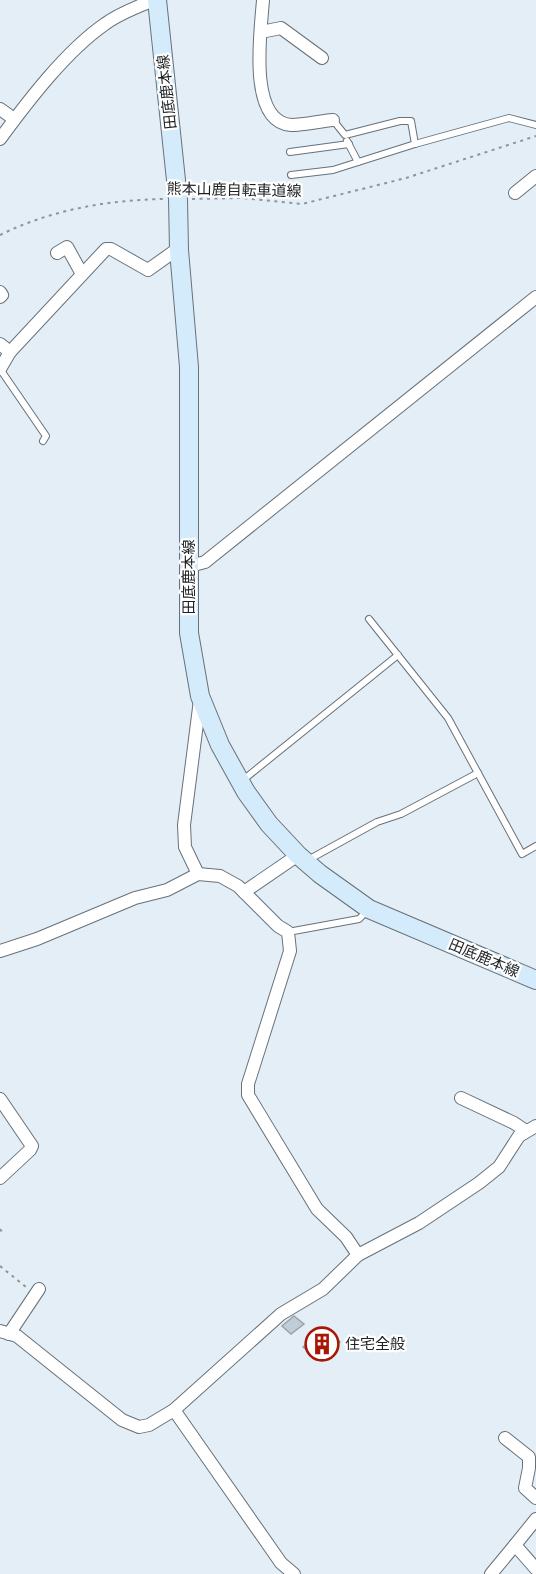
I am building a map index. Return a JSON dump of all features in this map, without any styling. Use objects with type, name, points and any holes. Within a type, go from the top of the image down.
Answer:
[{"type":"main road","name":"田底鹿本線","points":[[155,0],[178,199],[179,248],[189,367],[189,633],[200,696],[219,745],[240,782],[269,824],[301,858],[369,909],[536,980]]},
{"type":"street","points":[[0,139],[70,54],[105,24],[129,10],[155,0]]},
{"type":"street","points":[[263,0],[260,67],[262,97],[272,114],[284,123],[333,120]]},
{"type":"street","points":[[261,32],[281,28],[322,58]]},
{"type":"street","points":[[0,109],[15,119]]},
{"type":"street","points":[[515,193],[536,176]]},
{"type":"street","points":[[57,253],[67,247],[82,274]]},
{"type":"street","points":[[0,369],[5,348],[106,249],[111,249],[148,270],[179,248]]},
{"type":"street","points":[[0,292],[2,295],[0,297]]},
{"type":"street","points":[[190,566],[205,562],[536,297]]},
{"type":"street","points":[[198,874],[185,847],[184,825],[200,696]]},
{"type":"street","points":[[244,892],[301,858]]},
{"type":"street","points":[[0,951],[37,939],[135,898],[167,890],[198,874],[220,876],[238,886],[278,926],[288,932],[290,951],[251,1075],[248,1095],[317,1209],[346,1237],[358,1255]]},
{"type":"street","points":[[461,1098],[531,1129]]},
{"type":"street","points":[[0,1099],[32,1146],[0,1178]]},
{"type":"street","points":[[37,1291],[3,1333],[17,1336],[122,1420],[139,1427],[149,1425],[174,1410],[281,1314],[323,1289],[358,1255],[419,1223],[479,1183],[498,1167],[519,1136],[531,1129]]},
{"type":"street","points":[[174,1410],[281,1563],[294,1574]]},
{"type":"street","points":[[505,1438],[529,1456],[525,1488],[536,1498]]},
{"type":"street","points":[[491,1574],[536,1519]]},
{"type":"street","points":[[515,1545],[536,1569]]},
{"type":"lane","points":[[291,175],[333,170],[508,118],[536,125]]},
{"type":"lane","points":[[333,120],[345,135],[357,162]]},
{"type":"lane","points":[[345,135],[400,121],[411,121],[415,144]]},
{"type":"lane","points":[[290,152],[349,144]]},
{"type":"lane","points":[[0,369],[46,436],[43,441]]},
{"type":"lane","points":[[369,619],[448,718],[522,854],[536,846]]},
{"type":"lane","points":[[240,782],[398,655]]},
{"type":"lane","points":[[301,858],[377,822],[401,814],[478,773]]},
{"type":"lane","points":[[288,932],[359,919],[369,909]]},
{"type":"path","name":"熊本山鹿自転車道線","points":[[0,235],[15,227],[71,210],[123,200],[242,198],[302,204],[406,178],[536,136]]},
{"type":"path","points":[[0,1228],[2,1232],[0,1235]]},
{"type":"path","points":[[0,1266],[37,1291]]},
{"type":"building","points":[[294,1316],[304,1324],[291,1334],[282,1326]]},
{"type":"building","name":"住宅全般","points":[[327,1328],[340,1342],[320,1360],[303,1347]]},
{"type":"place","name":"住宅全般","points":[[322,1344]]}]
